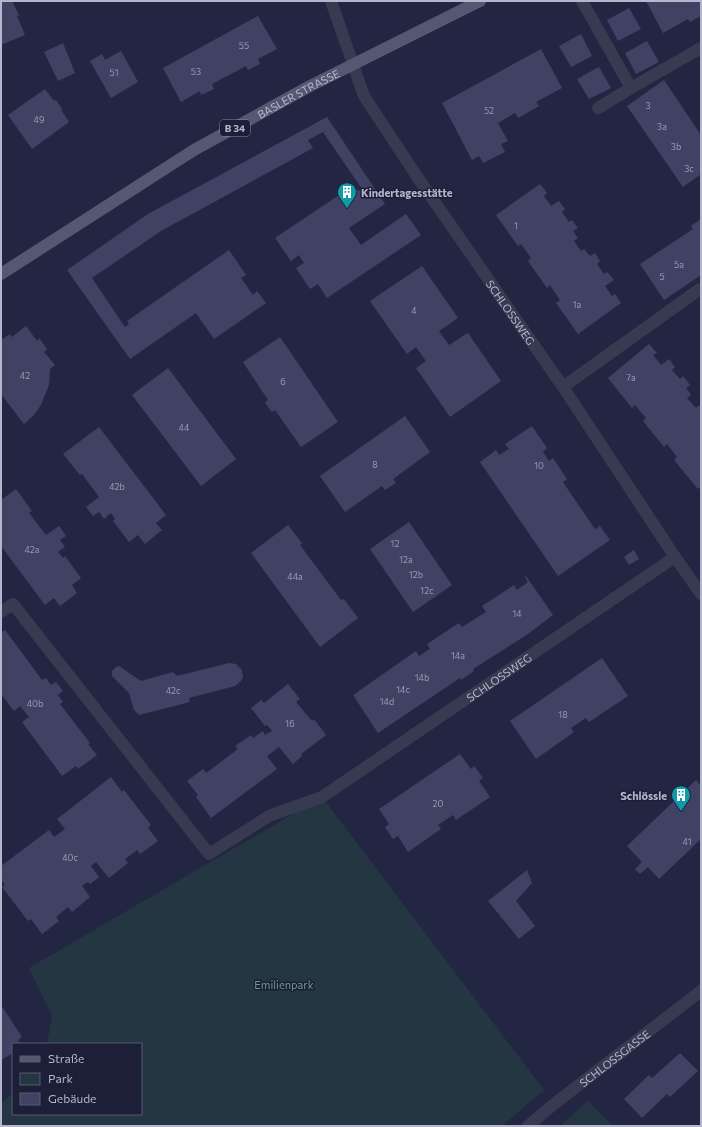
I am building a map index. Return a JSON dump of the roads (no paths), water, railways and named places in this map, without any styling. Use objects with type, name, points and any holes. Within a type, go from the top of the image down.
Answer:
[{"type":"main road","name":"BASLER STRASSE","points":[[1,274],[194,150],[310,86],[480,1]]},
{"type":"street","name":"SCHLOSSWEG","points":[[331,1],[364,96],[420,181],[563,387],[701,594]]},
{"type":"street","points":[[582,1],[631,88]]},
{"type":"street","points":[[598,108],[701,48]]},
{"type":"street","points":[[563,387],[700,289]]},
{"type":"street","name":"SCHLOSSWEG","points":[[1,612],[13,604],[209,854],[269,816],[322,797],[675,557]]},
{"type":"street","name":"SCHLOSSGASSE","points":[[528,1126],[554,1104],[701,991]]},
{"type":"place","name":"Kindertagesstätte","points":[[347,209]]},
{"type":"place","name":"Schlössle","points":[[681,812]]},
{"type":"park label","name":"Emilienpark","points":[[284,984]]}]
